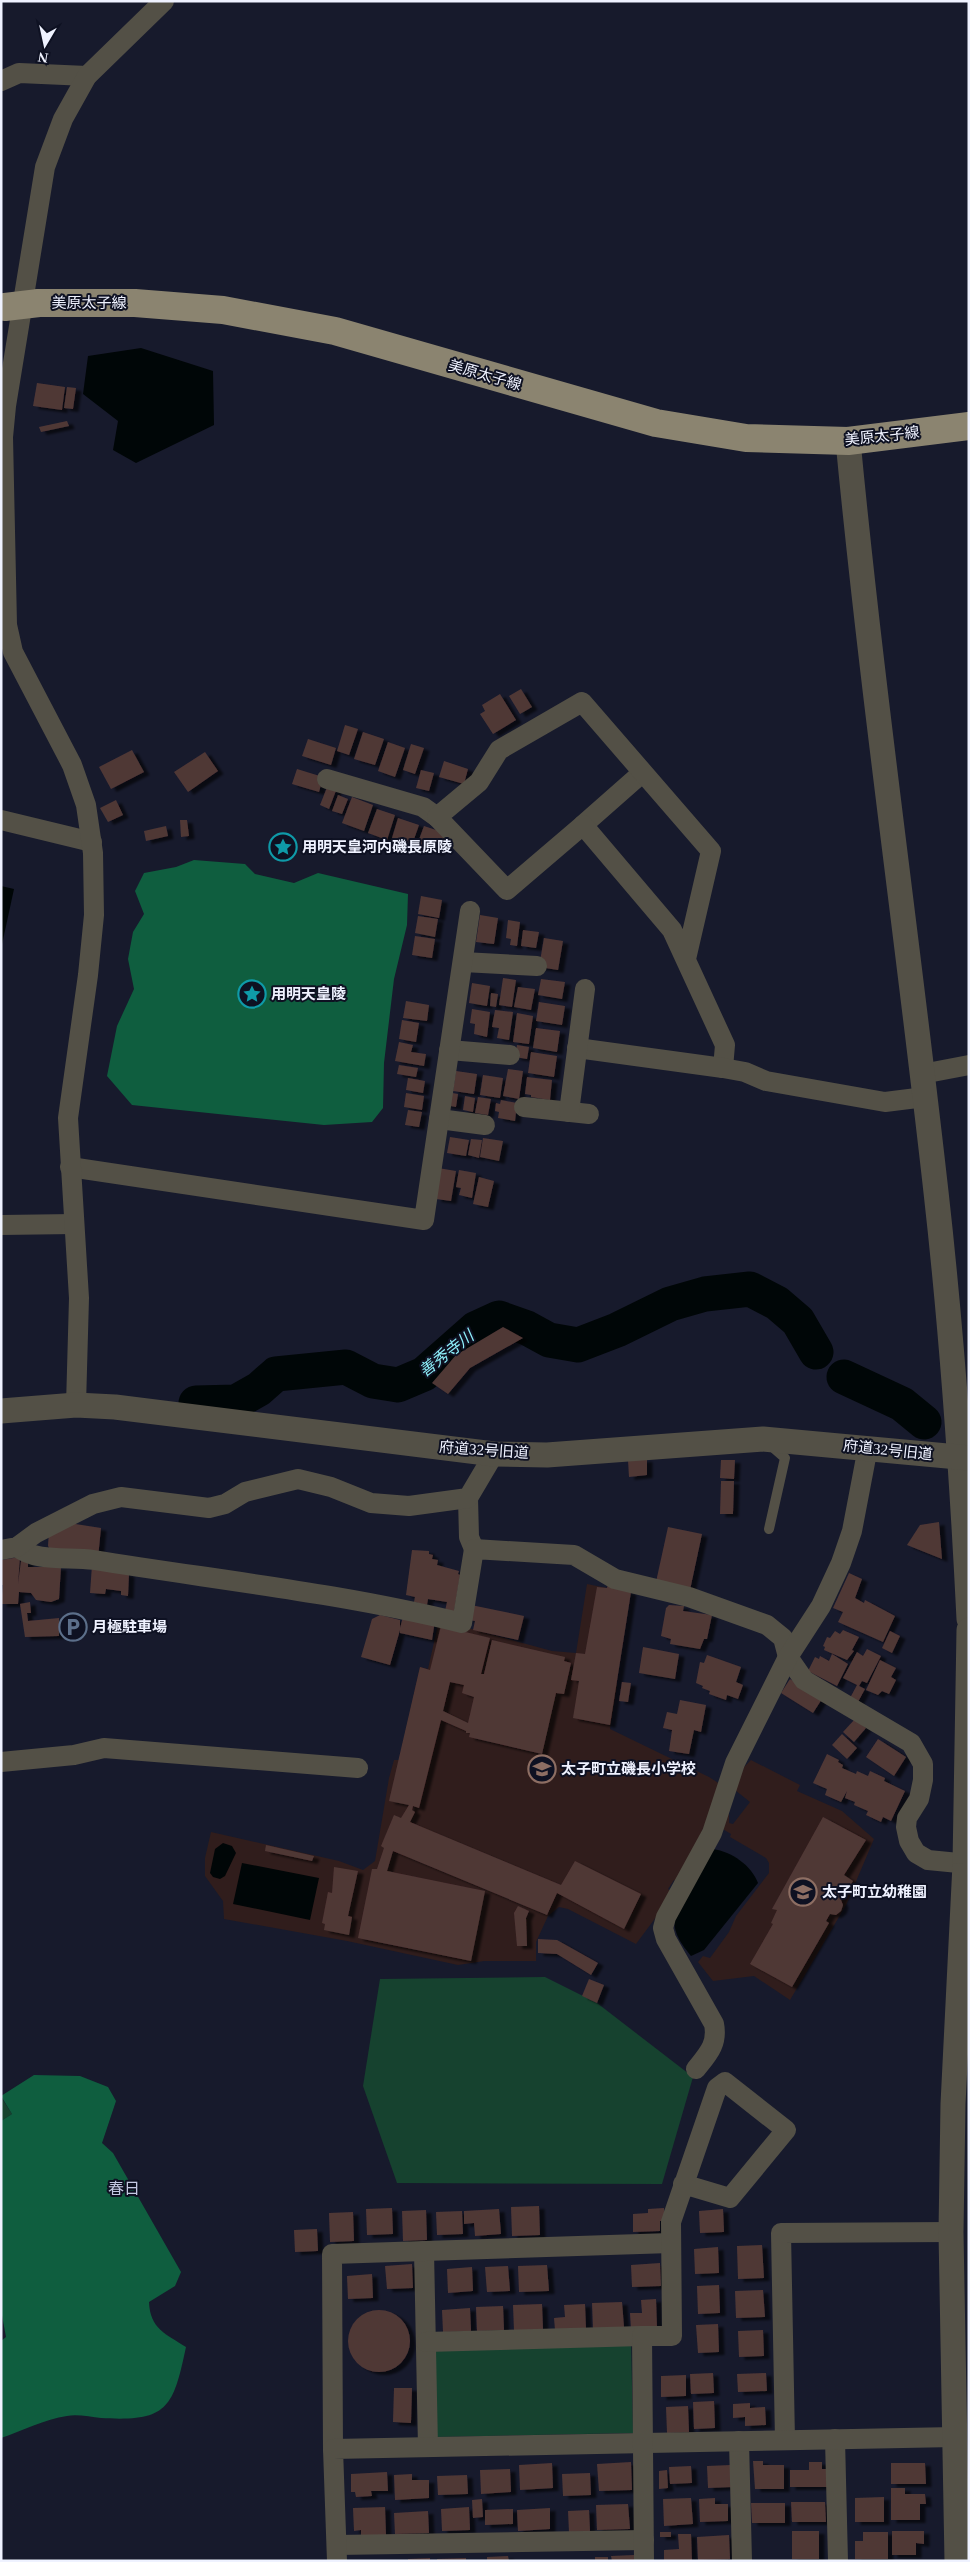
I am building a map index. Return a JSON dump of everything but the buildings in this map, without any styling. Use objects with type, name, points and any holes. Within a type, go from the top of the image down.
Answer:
[{"type":"main road","name":"美原太子線","points":[[3,307],[39,303],[135,303],[223,310],[335,331],[656,423],[746,438],[848,441],[969,426]]},
{"type":"street","points":[[76,1405],[79,1298],[68,1118],[88,975],[94,915],[92,842],[86,806],[72,765],[13,652],[7,625],[3,454],[6,406],[45,167],[62,119],[87,76],[164,1]]},
{"type":"street","points":[[1,81],[19,73],[87,76]]},
{"type":"street","points":[[848,441],[861,578],[937,1193],[964,1457],[969,1619]]},
{"type":"street","points":[[437,817],[479,782],[500,750],[582,702],[711,850],[686,959]]},
{"type":"street","points":[[326,779],[423,807],[437,817],[507,890],[642,772]]},
{"type":"street","points":[[1,820],[92,842]]},
{"type":"street","points":[[583,825],[672,930],[725,1045],[723,1068]]},
{"type":"street","points":[[70,1167],[424,1220],[470,911]]},
{"type":"street","points":[[463,962],[537,966]]},
{"type":"street","points":[[524,1107],[579,1113],[577,1048],[585,989]]},
{"type":"street","points":[[577,1048],[723,1068],[745,1072],[766,1081],[885,1102],[969,1065]]},
{"type":"street","points":[[449,1050],[510,1055]]},
{"type":"street","points":[[439,1119],[484,1125]]},
{"type":"street","points":[[1,1225],[74,1224]]},
{"type":"street","name":"府道32号旧道","points":[[1,1411],[76,1405],[115,1407],[494,1454],[546,1454],[762,1439],[964,1457]]},
{"type":"street","points":[[696,2069],[713,2047],[716,2035],[714,2024],[666,1939],[663,1928],[666,1917],[676,1889],[712,1833],[735,1763],[788,1657],[821,1606],[841,1563],[852,1531],[868,1447]]},
{"type":"street","points":[[9,1548],[28,1555],[90,1559],[291,1588],[462,1624],[474,1548],[469,1537],[468,1498],[494,1454]]},
{"type":"street","points":[[9,1548],[93,1504],[121,1497],[209,1508],[224,1504],[245,1492],[298,1479],[331,1487],[371,1503],[409,1506],[468,1498]]},
{"type":"street","points":[[474,1548],[574,1554],[615,1579],[689,1597],[768,1625],[783,1638],[788,1657],[804,1680],[911,1743],[922,1764],[923,1780],[918,1799],[907,1818],[906,1827],[909,1841],[916,1852],[928,1860],[967,1864]]},
{"type":"street","points":[[957,2561],[963,2527],[954,2437],[951,2232],[953,2104],[967,1864],[969,1630]]},
{"type":"street","points":[[1,1762],[74,1755],[104,1748],[358,1768]]},
{"type":"street","points":[[426,2342],[672,2336],[671,2222],[683,2184],[718,2088],[725,2082],[786,2130],[730,2198],[683,2184]]},
{"type":"street","points":[[785,2440],[781,2234],[951,2232]]},
{"type":"street","points":[[644,2540],[337,2553],[333,2449],[332,2254],[671,2243]]},
{"type":"street","points":[[424,2251],[428,2447]]},
{"type":"street","points":[[642,2336],[644,2561]]},
{"type":"street","points":[[333,2449],[954,2437]]},
{"type":"street","points":[[835,2439],[838,2561]]},
{"type":"street","points":[[739,2441],[742,2561]]},
{"type":"lane","points":[[762,1439],[785,1458],[769,1529]]},
{"type":"shaded area","points":[[141,348],[213,371],[214,425],[136,463],[113,450],[118,421],[83,394],[88,356]]},
{"type":"shaded area","points":[[1,886],[14,889],[1,949]]},
{"type":"shaded area","name":"太子町立磯長小学校","points":[[587,1584],[607,1588],[608,1585],[617,1686],[610,1729],[709,1777],[723,1786],[678,1883],[674,1880],[668,1889],[672,1892],[662,1909],[636,1944],[568,1909],[559,1907],[548,1916],[536,1942],[536,1961],[484,1961],[458,1965],[347,1941],[224,1919],[223,1901],[205,1876],[205,1858],[211,1832],[339,1861],[363,1870],[375,1861],[389,1778],[394,1760],[399,1760],[420,1667],[428,1669],[439,1620],[552,1651],[576,1653]]},
{"type":"shaded area","name":"太子町立幼稚園","points":[[751,1760],[800,1785],[797,1791],[842,1811],[874,1839],[846,1905],[790,2000],[754,1976],[713,1981],[698,1962],[703,1956],[710,1958],[729,1932],[736,1916],[769,1873],[769,1863],[766,1858],[730,1837],[731,1834],[721,1828],[729,1813],[729,1823],[733,1824],[750,1802],[735,1790],[744,1767]]},
{"type":"shaded area","points":[[223,1843],[232,1846],[236,1853],[225,1876],[220,1879],[213,1877],[210,1873],[215,1849]]},
{"type":"shaded area","points":[[713,1849],[727,1853],[740,1860],[755,1876],[758,1883],[704,1950],[691,1956],[676,1933],[675,1917]]},
{"type":"shaded area","points":[[242,1863],[319,1878],[310,1920],[233,1904]]},
{"type":"green space","points":[[194,860],[245,864],[255,874],[294,883],[318,873],[408,894],[407,925],[394,979],[384,1063],[383,1108],[372,1122],[324,1125],[132,1105],[107,1076],[117,1026],[134,989],[128,959],[133,932],[144,914],[135,891],[144,873],[176,867]]},
{"type":"green space","points":[[545,1977],[597,2003],[693,2077],[662,2184],[397,2183],[363,2086],[380,1979]]},
{"type":"green space","points":[[34,2075],[80,2076],[108,2087],[116,2101],[102,2143],[113,2153],[181,2272],[175,2286],[149,2302],[152,2319],[160,2330],[186,2347],[177,2384],[171,2397],[164,2407],[154,2413],[123,2419],[80,2415],[67,2416],[42,2422],[1,2438],[1,2341],[6,2337],[1,2310],[1,2121],[12,2114],[1,2096]]},
{"type":"green space","points":[[1,2097],[12,2114],[1,2121]]},
{"type":"green space","points":[[631,2340],[633,2433],[435,2437],[430,2344]]},
{"type":"waterway","name":"善秀寺川","points":[[196,1403],[236,1402],[259,1389],[276,1374],[346,1367],[373,1381],[398,1385],[424,1374],[475,1329],[499,1318],[527,1328],[549,1340],[578,1345],[617,1330],[670,1304],[705,1294],[750,1289],[777,1303],[798,1321],[816,1352]]},
{"type":"waterway","name":"善秀寺川","points":[[844,1377],[902,1404],[924,1422]]},
{"type":"place","name":"用明天皇河内磯長原陵","points":[[283,847]]},
{"type":"place","name":"用明天皇陵","points":[[252,994]]},
{"type":"place","name":"月極駐車場","points":[[73,1627]]},
{"type":"place","name":"太子町立磯長小学校","points":[[542,1769]]},
{"type":"place","name":"太子町立幼稚園","points":[[803,1892]]},
{"type":"district","name":"春日","points":[[124,2188]]}]
